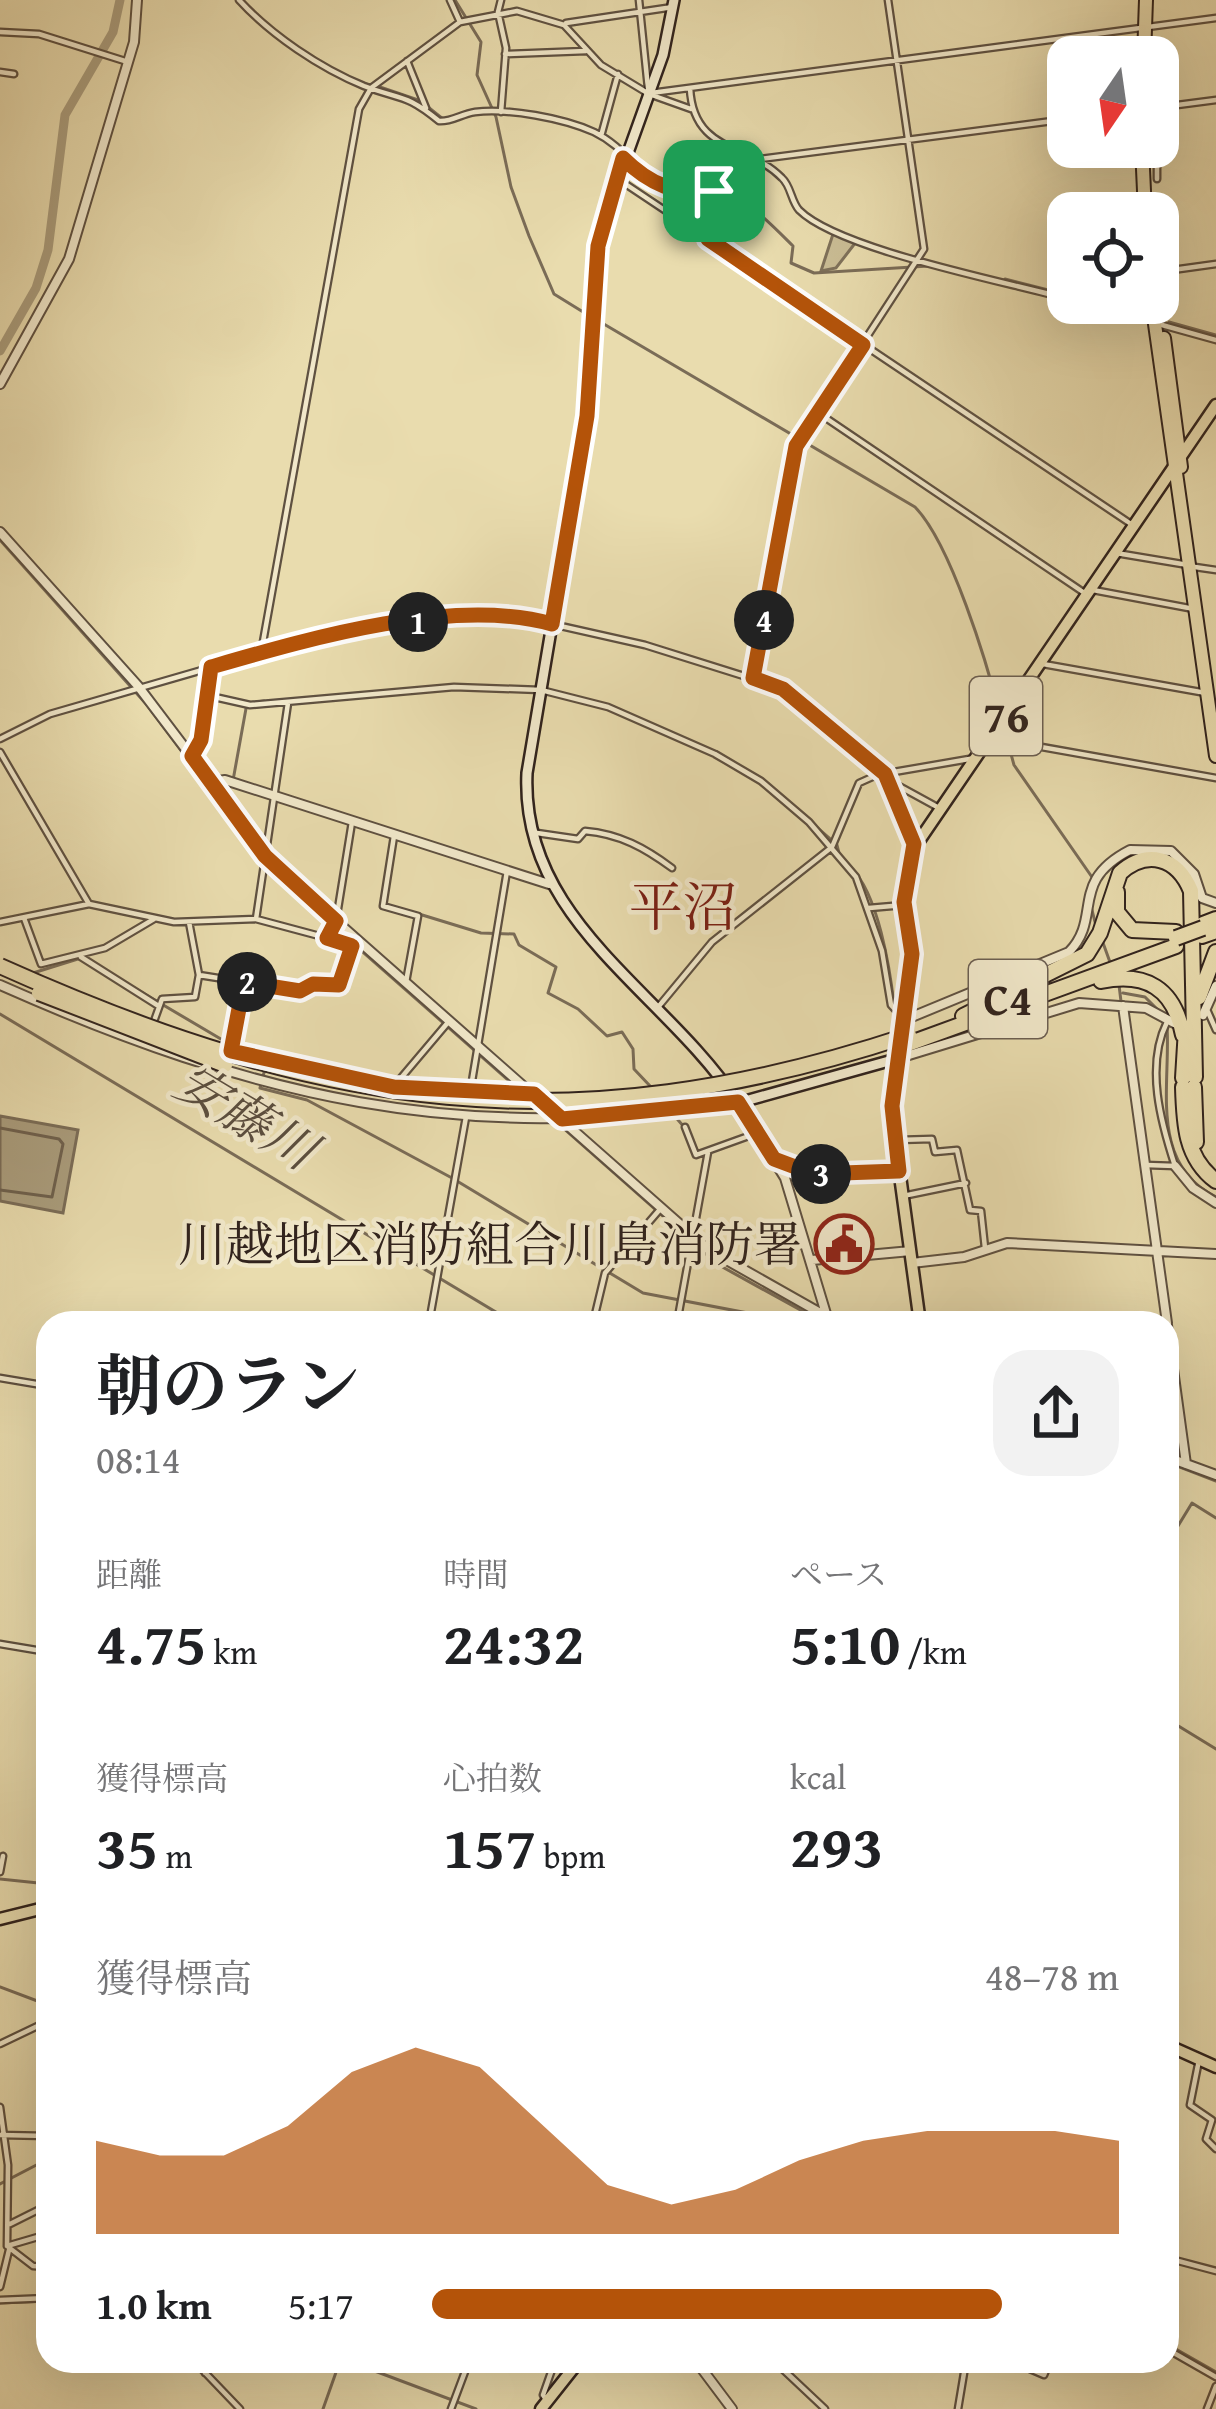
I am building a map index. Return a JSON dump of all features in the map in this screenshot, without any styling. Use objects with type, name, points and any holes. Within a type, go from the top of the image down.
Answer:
[{"type":"highway","points":[[1149,36],[1150,0]]},
{"type":"highway","points":[[1158,324],[1212,694],[1216,756]]},
{"type":"highway","points":[[1192,566],[1194,608],[1216,715]]},
{"type":"highway","points":[[1022,990],[1071,965],[1099,935],[1112,885],[1127,866],[1150,858],[1179,869],[1192,905],[1189,1145],[1198,1166],[1216,1178]]},
{"type":"highway","points":[[1184,1046],[1184,889],[1159,866],[1129,871],[1117,893],[1123,921],[1140,933],[1176,939],[1210,920]]},
{"type":"highway","name":"C4","points":[[0,976],[218,1063],[350,1094],[465,1108],[565,1110],[698,1098],[798,1078],[905,1029],[963,1016],[1022,990],[1066,987],[1176,939]]},
{"type":"highway","points":[[1190,1079],[1200,991],[1216,952]]},
{"type":"highway","name":"C4","points":[[0,966],[221,1054],[352,1085],[466,1100],[562,1102],[696,1090],[797,1070],[1022,990],[1111,966]]},
{"type":"highway","points":[[1066,987],[1121,977],[1158,986],[1177,1010],[1190,1079]]},
{"type":"main road","points":[[674,4],[598,246],[587,416],[527,772],[531,832],[549,884],[588,937],[658,1007],[738,1102],[896,1059]]},
{"type":"main road","name":"76","points":[[918,1311],[895,1140],[896,1059],[905,1029],[912,954],[904,904],[914,844],[1043,664],[1216,405]]},
{"type":"main road","points":[[0,1919],[36,1909]]},
{"type":"main road","points":[[1179,2051],[1216,2067]]},
{"type":"main road","points":[[544,2405],[569,2373]]},
{"type":"street","points":[[0,384],[68,264],[128,62],[137,0]]},
{"type":"street","points":[[239,0],[290,44],[371,88],[411,97],[446,122],[470,112],[501,112],[566,123],[601,136],[642,176],[676,191],[714,191]]},
{"type":"street","points":[[450,0],[460,22]]},
{"type":"street","points":[[501,0],[498,12],[505,54],[501,112]]},
{"type":"street","points":[[639,0],[649,94]]},
{"type":"street","points":[[753,678],[795,451],[919,261],[923,238],[888,0]]},
{"type":"street","points":[[260,653],[359,109],[371,88],[460,22],[517,11],[561,23],[674,4]]},
{"type":"street","points":[[649,94],[1216,18]]},
{"type":"street","points":[[561,23],[586,51],[618,74],[649,94],[692,109]]},
{"type":"street","points":[[0,32],[39,34],[128,62]]},
{"type":"street","points":[[505,54],[586,51]]},
{"type":"street","points":[[407,61],[426,108]]},
{"type":"street","points":[[0,72],[14,74]]},
{"type":"street","points":[[601,136],[618,74]]},
{"type":"street","points":[[690,88],[692,109],[715,142],[784,179],[804,213],[867,244],[1047,294]]},
{"type":"street","points":[[1179,105],[1216,100]]},
{"type":"street","points":[[751,160],[1047,122]]},
{"type":"street","points":[[708,239],[714,191],[733,151]]},
{"type":"street","points":[[1154,168],[1157,179]]},
{"type":"street","points":[[616,178],[1134,526]]},
{"type":"street","points":[[1179,269],[1216,264]]},
{"type":"street","points":[[1161,324],[1216,340]]},
{"type":"street","points":[[817,412],[1090,592],[1194,608]]},
{"type":"street","points":[[0,532],[138,686],[265,861],[717,1256],[816,1311]]},
{"type":"street","points":[[1116,553],[1216,570]]},
{"type":"street","points":[[0,739],[50,714],[260,653],[367,629],[492,614],[552,624],[783,689],[884,776],[939,808]]},
{"type":"street","points":[[1043,664],[1212,694]]},
{"type":"street","points":[[192,756],[201,740],[211,667]]},
{"type":"street","points":[[206,694],[241,705],[454,687],[541,690],[608,706],[721,757],[761,781],[832,847],[856,878],[871,907],[891,1005],[905,1029],[1022,990],[1075,947],[1090,884],[1130,850],[1160,848],[1181,858],[1210,920]]},
{"type":"street","points":[[256,920],[288,703]]},
{"type":"street","points":[[990,738],[1216,778]]},
{"type":"street","points":[[0,752],[89,904]]},
{"type":"street","points":[[658,1007],[712,942],[832,847],[859,783],[974,758]]},
{"type":"street","points":[[884,776],[914,844]]},
{"type":"street","points":[[212,782],[225,780],[549,884]]},
{"type":"street","points":[[327,938],[334,925],[352,821]]},
{"type":"street","points":[[531,832],[578,839],[585,831],[602,832],[640,844],[672,868]]},
{"type":"street","points":[[394,835],[383,906],[418,916],[406,982]]},
{"type":"street","points":[[470,1093],[507,871]]},
{"type":"street","points":[[0,922],[89,904],[154,919],[256,920],[352,946],[339,985],[313,984],[300,991],[199,976]]},
{"type":"street","points":[[871,907],[904,904]]},
{"type":"street","points":[[24,918],[38,962],[80,955],[126,938],[154,919]]},
{"type":"street","points":[[150,1048],[162,999],[195,997],[199,976],[189,922]]},
{"type":"street","points":[[80,955],[157,1005]]},
{"type":"street","points":[[229,1075],[244,982]]},
{"type":"street","points":[[0,985],[150,1048],[229,1075],[376,1108],[466,1118],[562,1119],[738,1102],[774,1159],[812,1260],[825,1311]]},
{"type":"street","points":[[1216,986],[1206,1013],[1216,1030]]},
{"type":"street","points":[[1022,990],[1033,1018]]},
{"type":"street","points":[[76,992],[231,1051],[394,1087],[470,1093],[632,1091],[633,1114]]},
{"type":"street","points":[[896,1059],[1079,1003],[1146,1007],[1167,1022],[1158,1054],[1159,1115],[1175,1166],[1193,1188],[1216,1203]]},
{"type":"street","points":[[1120,1006],[1165,1311]]},
{"type":"street","points":[[376,1108],[450,1020]]},
{"type":"street","points":[[723,1079],[802,1061],[808,1084]]},
{"type":"street","points":[[431,1311],[466,1118]]},
{"type":"street","points":[[686,1127],[694,1155],[757,1132]]},
{"type":"street","points":[[895,1140],[932,1139],[935,1152],[957,1150],[970,1210],[981,1211],[986,1248]]},
{"type":"street","points":[[679,1311],[708,1152]]},
{"type":"street","points":[[774,1159],[814,1174],[899,1171]]},
{"type":"street","points":[[1146,1166],[1175,1166]]},
{"type":"street","points":[[903,1196],[966,1183]]},
{"type":"street","points":[[596,1311],[604,1273],[662,1207]]},
{"type":"street","points":[[812,1260],[964,1257],[1020,1242],[1216,1254]]},
{"type":"street","points":[[0,1378],[36,1384]]},
{"type":"street","points":[[1179,1412],[1186,1464]]},
{"type":"street","points":[[1179,1461],[1216,1475]]},
{"type":"street","points":[[0,1644],[36,1650]]},
{"type":"street","points":[[0,1872],[3,1856]]},
{"type":"street","points":[[0,2044],[36,2027]]},
{"type":"street","points":[[1199,2060],[1190,2105],[1212,2120],[1206,2139],[1216,2149]]},
{"type":"street","points":[[0,2107],[8,2225],[0,2287]]},
{"type":"street","points":[[2,2134],[36,2136]]},
{"type":"street","points":[[8,2225],[36,2211]]},
{"type":"street","points":[[6,2246],[36,2237]]},
{"type":"street","points":[[6,2246],[36,2266]]},
{"type":"street","points":[[1179,2261],[1216,2271]]},
{"type":"street","points":[[0,2300],[36,2298]]},
{"type":"street","points":[[1179,2356],[1216,2377]]},
{"type":"street","points":[[205,2373],[240,2409]]},
{"type":"street","points":[[451,2409],[464,2373]]},
{"type":"street","points":[[544,2405],[551,2373]]},
{"type":"street","points":[[705,2373],[732,2409]]},
{"type":"street","points":[[787,2373],[825,2409]]},
{"type":"street","points":[[958,2409],[964,2373]]},
{"type":"street","points":[[1207,2409],[1216,2386]]},
{"type":"shaded area","points":[[834,231],[856,242],[836,268],[821,271]]},
{"type":"water","points":[[0,1116],[78,1130],[63,1213],[0,1201]]},
{"type":"waterway","name":"安藤川","points":[[0,351],[36,288],[48,250],[65,115],[113,32],[120,0]]},
{"type":"waterway","points":[[455,0],[481,42],[477,75],[496,117],[511,187],[529,236],[554,294],[588,315]]},
{"type":"waterway","points":[[377,86],[421,101]]},
{"type":"waterway","points":[[428,107],[443,119]]},
{"type":"waterway","points":[[453,117],[484,109]]},
{"type":"waterway","points":[[558,118],[610,139]]},
{"type":"waterway","points":[[647,174],[736,197],[793,246],[791,263],[814,273],[929,266]]},
{"type":"waterway","points":[[1002,283],[1005,279],[1047,290]]},
{"type":"waterway","points":[[597,320],[915,507],[954,575],[1000,715]]},
{"type":"waterway","points":[[1176,324],[1216,335]]},
{"type":"waterway","points":[[0,540],[147,705],[272,872],[524,1094]]},
{"type":"waterway","points":[[429,687],[491,686]]},
{"type":"waterway","points":[[548,690],[614,707]]},
{"type":"waterway","points":[[286,700],[360,694]]},
{"type":"waterway","points":[[264,701],[247,703],[232,786],[360,827]]},
{"type":"waterway","points":[[1003,725],[1014,765],[1094,880]]},
{"type":"waterway","points":[[710,750],[731,761]]},
{"type":"waterway","points":[[760,778],[785,799]]},
{"type":"waterway","points":[[805,817],[837,845],[840,857]]},
{"type":"waterway","points":[[381,904],[389,856]]},
{"type":"waterway","points":[[851,868],[875,913],[894,1005]]},
{"type":"waterway","points":[[1091,906],[1096,926]]},
{"type":"waterway","points":[[419,914],[481,933],[514,934],[519,945],[556,967],[548,993],[578,1009],[607,1036],[622,1032],[633,1049],[634,1069],[651,1087]]},
{"type":"waterway","points":[[1102,940],[1111,965]]},
{"type":"waterway","points":[[33,973],[81,958]]},
{"type":"waterway","points":[[126,983],[231,1045]]},
{"type":"waterway","points":[[1119,985],[1141,1165]]},
{"type":"waterway","points":[[1123,993],[1145,997],[1160,1012]]},
{"type":"waterway","name":"安藤川","points":[[0,1014],[494,1311]]},
{"type":"waterway","points":[[1167,1026],[1166,1097],[1172,1144],[1180,1165],[1216,1197]]},
{"type":"waterway","points":[[266,1065],[260,1088],[307,1100],[452,1178],[643,1293],[737,1311]]},
{"type":"waterway","points":[[672,1113],[685,1128]]},
{"type":"waterway","points":[[554,1120],[717,1264],[802,1311]]},
{"type":"waterway","points":[[1179,1467],[1216,1481]]},
{"type":"waterway","points":[[1179,1524],[1192,1503],[1216,1518]]},
{"type":"waterway","name":"安藤川","points":[[1179,1726],[1216,1749]]},
{"type":"waterway","points":[[0,1879],[36,1883]]},
{"type":"waterway","points":[[0,1987],[36,2000]]},
{"type":"waterway","points":[[0,2184],[36,2165]]},
{"type":"waterway","points":[[0,2303],[36,2302]]},
{"type":"waterway","points":[[1179,2351],[1216,2372]]},
{"type":"waterway","points":[[323,2409],[336,2373]]},
{"type":"waterway","points":[[380,2373],[476,2409]]},
{"type":"waterway","points":[[810,2398],[821,2409]]},
{"type":"place","name":"川越地区消防組合川島消防署","points":[[844,1244]]},
{"type":"district","name":"平沼","points":[[683,907]]},
{"type":"route","points":[[623,158],[642,176],[676,191],[714,191],[708,239],[863,345],[796,446],[753,678],[783,689],[876,772],[885,774],[914,844],[904,902],[912,954],[892,1106],[899,1171],[814,1174],[774,1159],[738,1102],[562,1119],[534,1094],[394,1087],[231,1051],[244,982],[300,991],[313,984],[339,985],[352,946],[327,938],[336,921],[265,856],[192,756],[201,740],[211,667],[406,623],[507,614],[552,624],[587,416],[598,246],[623,158]]}]
